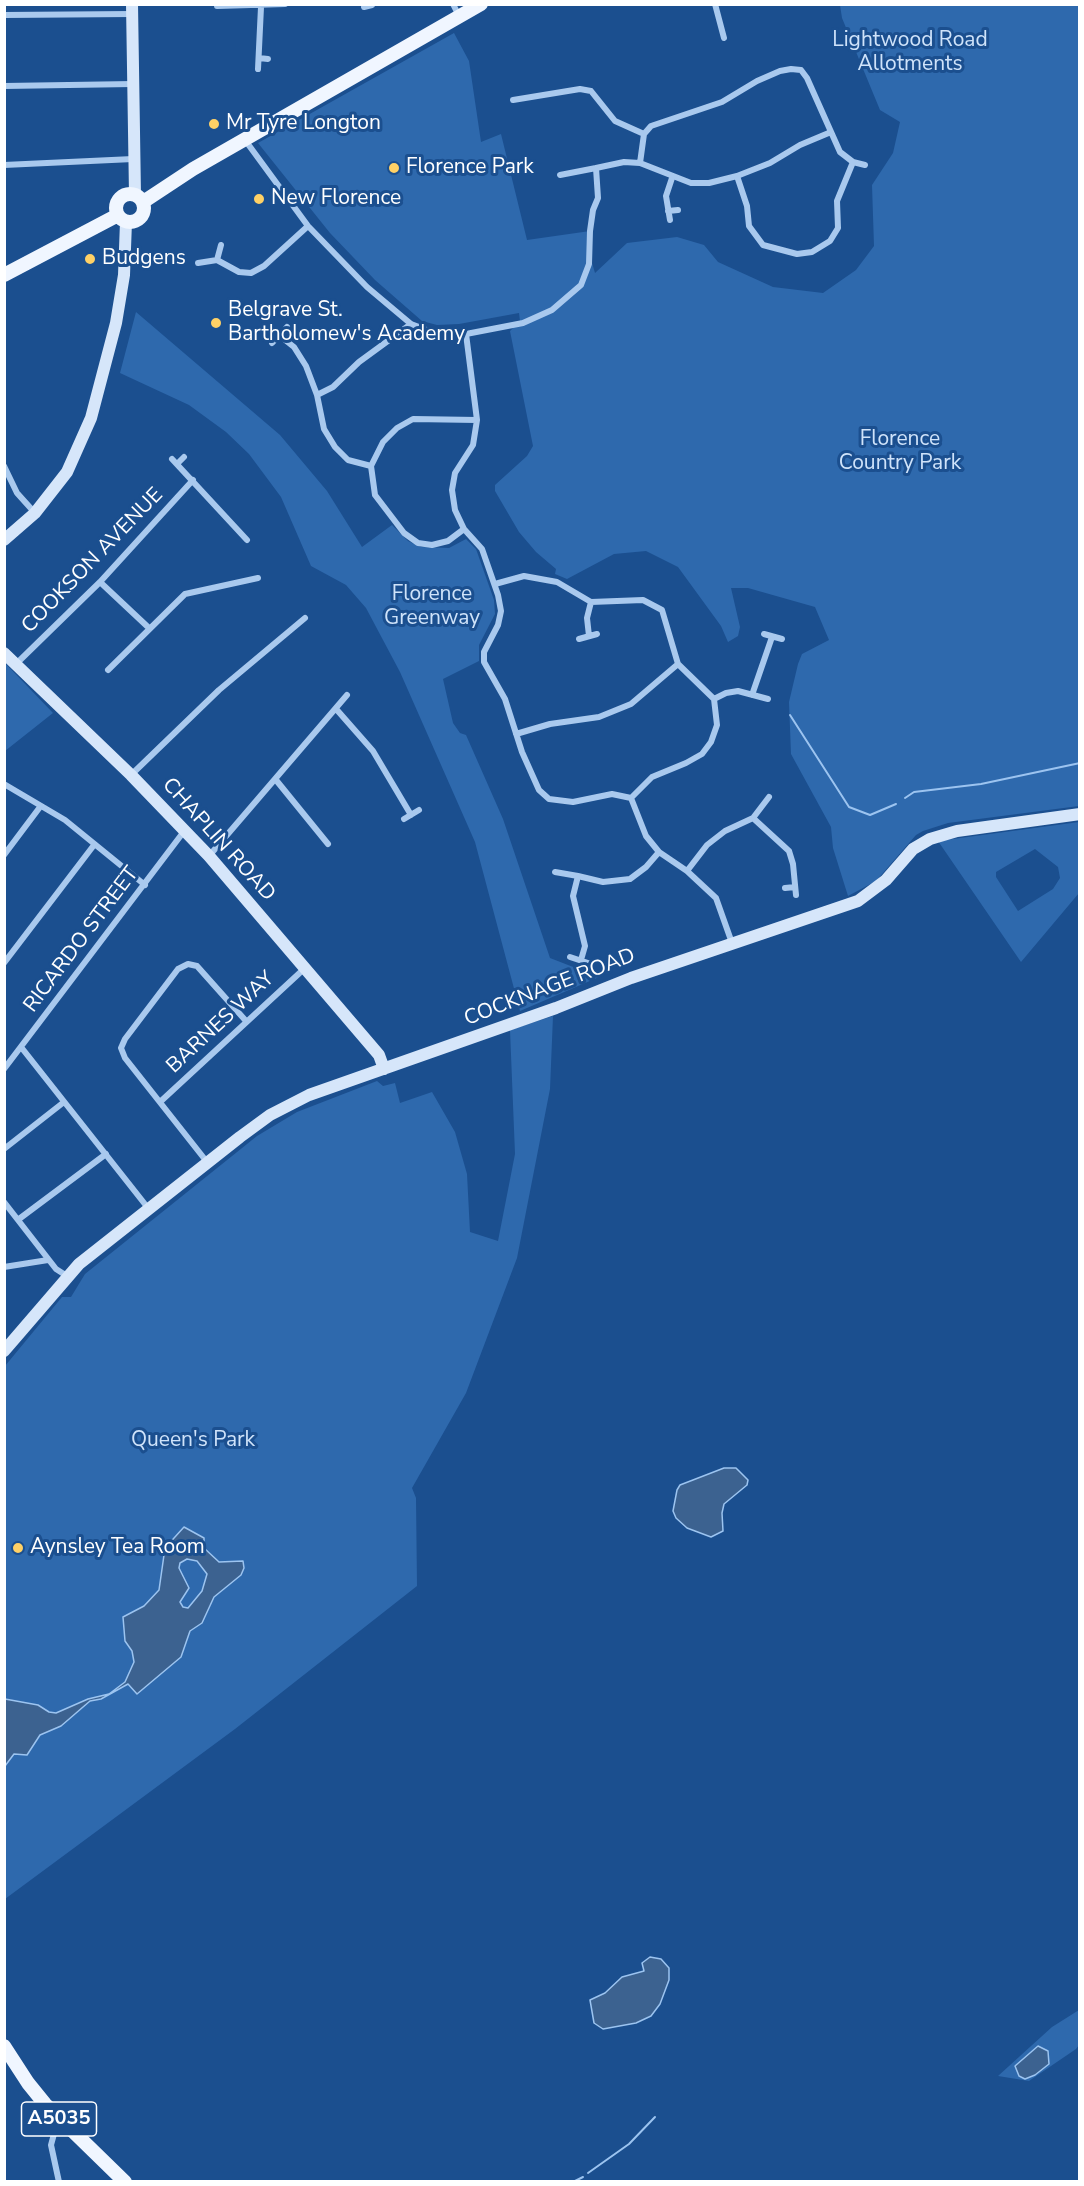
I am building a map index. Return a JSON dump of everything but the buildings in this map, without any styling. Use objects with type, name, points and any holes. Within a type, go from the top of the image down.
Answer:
[{"type":"main road","points":[[122,218],[119,201],[127,195],[139,199],[245,140],[456,10],[482,4]]},
{"type":"main road","points":[[4,274],[122,218],[140,218],[144,211],[139,199]]},
{"type":"main road","name":"A5035","points":[[4,2046],[28,2083],[63,2123],[125,2181]]},
{"type":"street","points":[[217,6],[261,7],[285,4]]},
{"type":"street","points":[[715,4],[724,38]]},
{"type":"street","points":[[226,6],[226,13]]},
{"type":"street","points":[[258,69],[261,7]]},
{"type":"street","points":[[364,7],[373,7]]},
{"type":"street","points":[[4,15],[132,9],[133,159],[139,199]]},
{"type":"street","points":[[259,58],[268,59]]},
{"type":"street","points":[[640,164],[644,134],[651,126],[722,102],[757,81],[791,69],[801,70],[807,78],[840,152],[853,162],[865,165]]},
{"type":"street","points":[[4,86],[133,84]]},
{"type":"street","points":[[513,100],[580,89],[591,91],[615,121],[644,134]]},
{"type":"street","points":[[522,99],[524,108]]},
{"type":"street","points":[[560,175],[624,162],[640,164],[672,178],[700,183],[737,176],[770,163],[800,145],[831,132]]},
{"type":"street","points":[[245,140],[308,226],[367,287],[411,324],[435,333],[466,334],[523,323],[552,310],[581,285],[589,264],[590,231],[593,210],[598,198],[596,168]]},
{"type":"street","points":[[4,165],[133,159]]},
{"type":"street","points":[[737,176],[754,236],[763,245],[797,254],[812,252],[830,241],[838,228],[837,201],[853,162]]},
{"type":"street","points":[[670,220],[666,196],[672,178]]},
{"type":"street","points":[[668,211],[678,210]]},
{"type":"street","points":[[4,540],[35,513],[67,472],[87,428],[102,384],[124,276],[122,218]]},
{"type":"street","points":[[198,263],[217,260],[239,272],[251,273],[264,266],[308,226]]},
{"type":"street","points":[[217,260],[221,245]]},
{"type":"street","points":[[317,395],[333,387],[359,362],[411,324]]},
{"type":"street","points":[[272,343],[287,327]]},
{"type":"street","points":[[466,334],[477,420],[473,445],[455,473],[452,490],[455,510],[464,529],[482,549],[495,584],[501,611],[498,625],[484,652],[484,662],[505,699],[516,734],[539,790],[549,799],[573,802],[612,794],[631,802],[646,836],[659,852],[687,871],[716,898],[732,943]]},
{"type":"street","points":[[280,336],[294,347],[306,366],[317,395],[324,429],[335,447],[348,460],[370,466]]},
{"type":"street","points":[[464,529],[448,542],[432,545],[418,543],[404,533],[375,495],[370,466],[383,442],[397,428],[413,419],[477,420]]},
{"type":"street","points":[[184,457],[175,461],[247,540]]},
{"type":"street","points":[[4,466],[17,493],[35,513]]},
{"type":"street","name":"COOKSON AVENUE","points":[[16,664],[100,582],[193,480]]},
{"type":"street","points":[[495,584],[524,576],[557,582],[591,602],[643,600],[655,604],[662,610],[678,664],[714,699],[717,726],[711,742],[702,754],[652,777],[631,802]]},
{"type":"street","points":[[108,670],[185,594],[258,578]]},
{"type":"street","points":[[100,582],[149,628]]},
{"type":"street","points":[[589,636],[587,618],[591,602]]},
{"type":"street","points":[[131,775],[226,684],[305,618]]},
{"type":"street","points":[[579,639],[597,634]]},
{"type":"street","points":[[764,634],[782,639]]},
{"type":"street","points":[[752,695],[772,637]]},
{"type":"street","name":"CHAPLIN ROAD","points":[[4,653],[131,775],[209,856],[379,1055],[384,1069]]},
{"type":"street","points":[[516,734],[550,724],[599,717],[631,704],[678,664]]},
{"type":"street","points":[[714,699],[732,692],[768,699]]},
{"type":"street","points":[[209,856],[337,710],[347,695]]},
{"type":"street","points":[[337,710],[373,751],[411,815]]},
{"type":"street","points":[[276,780],[328,844]]},
{"type":"street","points":[[4,784],[65,820],[145,885]]},
{"type":"street","points":[[687,871],[707,845],[725,831],[753,818],[769,797]]},
{"type":"street","points":[[4,855],[40,807]]},
{"type":"street","points":[[404,819],[419,810]]},
{"type":"street","name":"COCKNAGE ROAD","points":[[4,1351],[67,1276],[148,1208],[270,1115],[309,1095],[520,1021],[631,978],[858,901],[886,880],[913,849],[930,839],[957,831],[1080,814]]},
{"type":"street","points":[[753,818],[789,851],[793,864],[796,895]]},
{"type":"street","name":"RICARDO STREET","points":[[4,1069],[185,830]]},
{"type":"street","points":[[4,963],[94,845]]},
{"type":"street","points":[[555,872],[603,882],[630,879],[646,867],[659,852]]},
{"type":"street","points":[[578,876],[573,896],[585,946],[581,960]]},
{"type":"street","points":[[784,888],[795,887]]},
{"type":"street","points":[[570,957],[591,964]]},
{"type":"street","points":[[207,1162],[124,1058],[122,1048],[125,1039],[178,969],[188,964],[197,966],[246,1021]]},
{"type":"street","name":"BARNES WAY","points":[[160,1102],[305,967]]},
{"type":"street","points":[[21,1047],[148,1208]]},
{"type":"street","points":[[4,1149],[64,1102]]},
{"type":"street","points":[[19,1219],[106,1154]]},
{"type":"street","points":[[4,1202],[48,1260],[67,1276]]},
{"type":"street","points":[[4,1267],[48,1260]]},
{"type":"street","points":[[59,2181],[51,2145],[54,2134],[63,2123]]},
{"type":"green space","name":"Florence Country Park","points":[[840,5],[1079,5],[1079,806],[948,823],[923,831],[916,835],[876,881],[848,896],[833,848],[831,827],[791,754],[789,702],[798,664],[802,654],[829,640],[815,607],[748,588],[731,588],[740,627],[738,636],[728,642],[721,626],[678,567],[646,551],[614,554],[567,579],[555,574],[556,569],[536,552],[519,532],[495,491],[495,485],[527,456],[533,446],[510,331],[520,321],[519,313],[459,324],[437,325],[422,321],[375,280],[330,233],[258,143],[454,33],[469,61],[481,142],[501,134],[527,240],[590,231],[590,256],[595,273],[627,243],[677,237],[704,245],[718,262],[773,287],[823,293],[856,270],[874,246],[872,185],[893,153],[900,122],[880,110],[842,18]]},
{"type":"green space","name":"Florence Greenway","points":[[136,312],[280,435],[327,491],[362,547],[392,525],[408,541],[421,547],[449,548],[466,539],[476,549],[494,600],[495,614],[479,645],[479,661],[443,679],[453,723],[460,733],[466,735],[503,819],[550,958],[599,977],[520,1011],[475,842],[400,672],[366,608],[346,585],[311,566],[281,497],[249,454],[226,432],[189,405],[120,373]]},
{"type":"green space","points":[[5,663],[53,713],[5,751]]},
{"type":"green space","points":[[1079,822],[1079,893],[1021,962],[938,841]],"holes":[[[1035,849],[1058,867],[1060,878],[1053,889],[1018,911],[996,877],[996,872]]]},
{"type":"green space","name":"Queen's Park","points":[[553,1016],[550,1089],[517,1258],[466,1393],[412,1488],[416,1498],[417,1586],[235,1729],[5,1899],[5,1366],[62,1297],[71,1297],[85,1274],[257,1136],[297,1112],[377,1081],[383,1086],[395,1083],[400,1103],[432,1092],[455,1132],[467,1174],[470,1232],[498,1241],[515,1154],[510,1030]]},
{"type":"green space","points":[[1079,2010],[1079,2045],[1076,2049],[1029,2081],[998,2076],[1052,2027]]},
{"type":"shaded area","points":[[724,1468],[736,1468],[748,1480],[747,1485],[724,1504],[723,1531],[711,1537],[687,1528],[676,1518],[673,1511],[680,1485]]},
{"type":"shaded area","points":[[184,1527],[204,1538],[204,1548],[219,1562],[243,1561],[244,1568],[241,1575],[214,1597],[202,1623],[190,1631],[181,1657],[137,1694],[128,1684],[101,1699],[90,1701],[61,1726],[40,1735],[27,1755],[14,1754],[5,1766],[5,1699],[38,1705],[49,1712],[56,1713],[88,1699],[109,1694],[125,1682],[134,1662],[132,1651],[125,1641],[123,1617],[144,1606],[159,1590],[165,1548]],"holes":[[[187,1559],[197,1561],[207,1574],[202,1591],[188,1608],[183,1607],[180,1602],[189,1588],[179,1568],[180,1563]]]},
{"type":"shaded area","points":[[650,1957],[661,1959],[669,1968],[669,1980],[660,2004],[651,2016],[636,2023],[603,2029],[594,2023],[590,2000],[605,1993],[622,1977],[644,1971],[642,1963]]},
{"type":"shaded area","points":[[1038,2046],[1048,2051],[1049,2064],[1035,2075],[1025,2079],[1019,2076],[1015,2066]]},
{"type":"waterway","points":[[790,715],[849,807],[870,815],[896,804]]},
{"type":"waterway","points":[[905,798],[914,792],[981,784],[1080,763]]},
{"type":"waterway","points":[[588,2173],[629,2144],[655,2117]]},
{"type":"waterway","points":[[573,2182],[583,2177]]},
{"type":"place","name":"Mr Tyre Longton","points":[[214,124]]},
{"type":"place","name":"Florence Park","points":[[394,168]]},
{"type":"place","name":"New Florence","points":[[259,199]]},
{"type":"place","name":"Budgens","points":[[90,259]]},
{"type":"place","name":"Belgrave St. Bartholomew's Academy","points":[[216,323]]},
{"type":"place","name":"Aynsley Tea Room","points":[[18,1548]]},
{"type":"park label","name":"Lightwood Road Allotments","points":[[910,53]]}]
